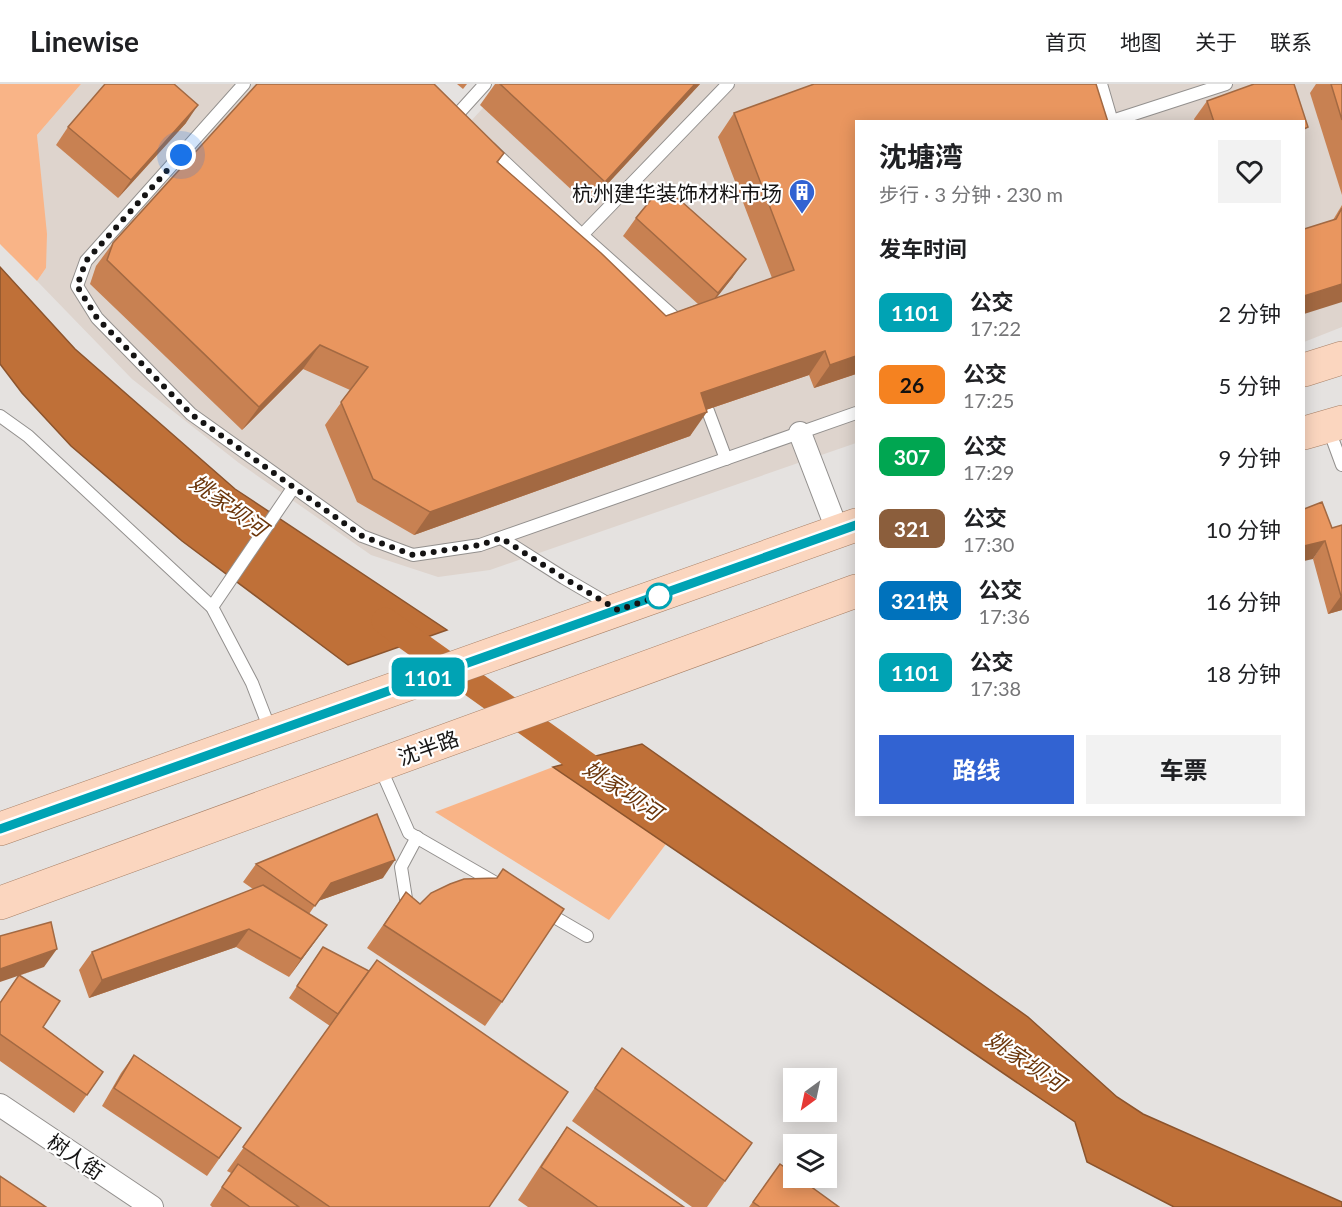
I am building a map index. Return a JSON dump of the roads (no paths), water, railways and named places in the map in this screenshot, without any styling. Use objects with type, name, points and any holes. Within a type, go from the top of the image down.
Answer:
[{"type":"main road","points":[[1305,370],[1342,358]]},
{"type":"main road","points":[[0,829],[847,529]]},
{"type":"main road","name":"沈半路","points":[[0,903],[855,591]]},
{"type":"street","points":[[800,433],[847,529]]},
{"type":"street","name":"树人街","points":[[0,1105],[152,1207]]},
{"type":"lane","points":[[244,84],[86,261],[77,286],[97,318],[191,414],[362,536],[413,555],[480,545],[855,413]]},
{"type":"lane","points":[[456,116],[485,84]]},
{"type":"lane","points":[[582,235],[728,84]]},
{"type":"lane","points":[[1101,84],[1112,120]]},
{"type":"lane","points":[[1115,120],[1226,84]]},
{"type":"lane","points":[[481,140],[673,316],[681,338]]},
{"type":"lane","points":[[698,382],[726,459]]},
{"type":"lane","points":[[0,416],[28,436],[212,607],[252,683],[271,733]]},
{"type":"lane","points":[[1324,427],[1342,465]]},
{"type":"lane","points":[[212,607],[293,488]]},
{"type":"lane","points":[[501,538],[618,610]]},
{"type":"lane","points":[[379,765],[409,833],[507,890]]},
{"type":"lane","points":[[407,905],[401,867],[417,837]]},
{"type":"lane","points":[[537,907],[587,936]]},
{"type":"water","points":[[0,267],[75,349],[235,489],[447,630],[348,665],[182,541],[71,446],[22,393],[0,364]]},
{"type":"water","points":[[642,744],[1028,1017],[1117,1097],[1143,1114],[1342,1202],[1342,1207],[1174,1207],[1087,1162],[1075,1122],[553,767]]},
{"type":"waterway","name":"姚家坝河","points":[[385,621],[610,782]]},
{"type":"place","name":"杭州建华装饰材料市场","points":[[802,215]]}]
